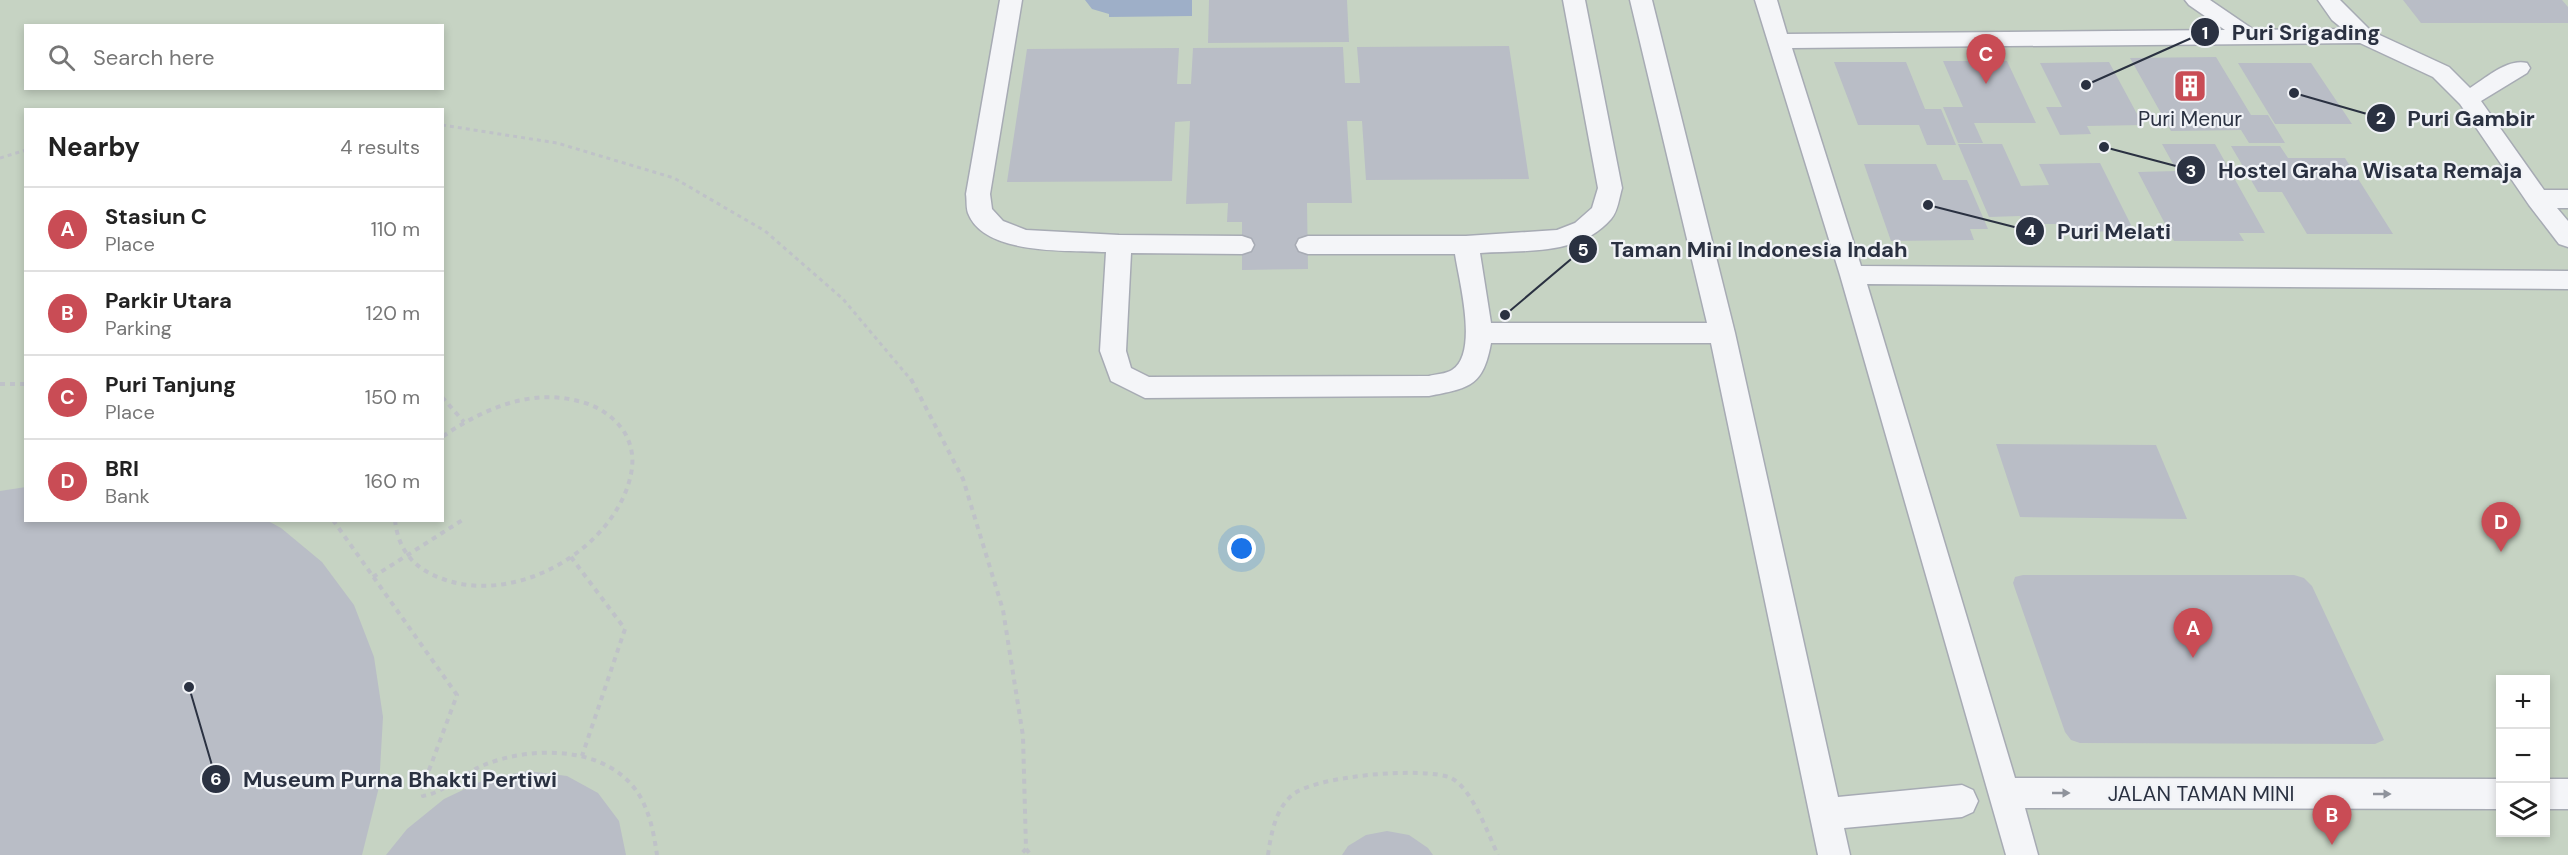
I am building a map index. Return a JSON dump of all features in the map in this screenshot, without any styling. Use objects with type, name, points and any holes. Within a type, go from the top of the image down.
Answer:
[{"type":"lane","points":[[1011,0],[978,194],[980,212],[994,226],[1023,239],[1119,244],[1242,245]]},
{"type":"lane","points":[[1308,245],[1466,245],[1559,239],[1584,229],[1603,212],[1610,188],[1574,0]]},
{"type":"lane","points":[[1641,0],[1722,333],[1834,855]]},
{"type":"lane","points":[[1766,0],[1852,275],[2022,855]]},
{"type":"lane","points":[[2196,0],[2251,38]]},
{"type":"lane","points":[[2329,0],[2340,15],[2363,36],[2441,72],[2468,99],[2536,199],[2568,238]]},
{"type":"lane","points":[[1779,41],[2363,36]]},
{"type":"lane","points":[[2468,99],[2519,68]]},
{"type":"lane","points":[[2536,199],[2568,199]]},
{"type":"lane","points":[[1119,244],[1113,351],[1120,374],[1145,388],[1429,386],[1459,380],[1474,364],[1480,333],[1466,245]]},
{"type":"lane","points":[[1852,275],[2568,280]]},
{"type":"lane","points":[[1480,333],[1722,333]]},
{"type":"lane","name":"JALAN TAMAN MINI","points":[[2002,793],[2496,794]]},
{"type":"lane","points":[[2550,794],[2568,794]]},
{"type":"lane","points":[[1826,814],[1962,801]]},
{"type":"path","points":[[444,124],[556,143],[674,178],[765,231],[843,299],[912,380],[963,479],[1003,610],[1023,736],[1026,849],[1030,855]]},
{"type":"path","points":[[0,158],[24,151]]},
{"type":"path","points":[[0,384],[24,384]]},
{"type":"path","points":[[395,522],[397,540],[406,556],[418,568],[435,578],[454,584],[500,585],[549,570],[571,557],[608,525],[628,489],[633,471],[633,453],[628,437],[619,423],[590,405],[551,398],[507,404],[464,422],[444,436]]},
{"type":"path","points":[[444,399],[464,422]]},
{"type":"path","points":[[374,577],[464,519]]},
{"type":"path","points":[[334,522],[457,695],[423,789],[423,796],[431,796],[451,782],[484,765],[519,755],[552,752],[582,756],[610,767],[632,785],[648,808],[656,836],[657,855]]},
{"type":"path","points":[[571,557],[625,629],[582,756]]},
{"type":"path","points":[[1268,855],[1269,841],[1282,808],[1298,790],[1325,780],[1432,772],[1452,778],[1466,792],[1498,855]]},
{"type":"path","points":[[1020,855],[1026,849]]},
{"type":"green space","points":[[0,0],[2568,0],[2568,855],[0,855]]},
{"type":"water","points":[[1085,0],[1192,0],[1192,16],[1109,17],[1109,14],[1092,9]]},
{"type":"building","points":[[1209,0],[1347,0],[1349,42],[1208,43]]},
{"type":"building","points":[[2403,0],[2562,0],[2568,7],[2568,23],[2421,23]]},
{"type":"building","points":[[1509,46],[1529,179],[1366,180],[1362,121],[1347,121],[1352,203],[1307,203],[1308,269],[1242,270],[1242,222],[1227,222],[1228,203],[1186,204],[1190,121],[1175,122],[1172,181],[1007,182],[1027,49],[1179,48],[1177,84],[1191,84],[1193,48],[1343,47],[1345,83],[1360,83],[1357,47]]},
{"type":"building","name":"Puri Menur","points":[[2216,57],[2251,115],[2268,115],[2285,143],[2249,143],[2241,130],[2171,131],[2130,58]]},
{"type":"building","points":[[1943,61],[2007,61],[2036,123],[1974,123],[1983,143],[1958,143],[1943,107],[1963,107]]},
{"type":"building","points":[[1834,62],[1906,62],[1925,109],[1941,109],[1956,145],[1927,145],[1919,125],[1858,125]]},
{"type":"building","points":[[2109,62],[2143,125],[2087,126],[2091,134],[2060,135],[2046,107],[2062,107],[2040,63]]},
{"type":"building","points":[[2238,63],[2311,63],[2352,124],[2275,124]]},
{"type":"building","points":[[1958,144],[2002,144],[2021,186],[2049,185],[2039,164],[2100,163],[2134,231],[2070,232],[2067,224],[2023,224],[2020,216],[1989,217]]},
{"type":"building","points":[[2162,144],[2215,144],[2265,233],[2239,233],[2244,241],[2174,241],[2138,172],[2177,171]]},
{"type":"building","points":[[2231,146],[2280,146],[2288,158],[2345,158],[2393,234],[2307,234],[2282,192],[2258,192]]},
{"type":"building","points":[[1864,164],[1936,164],[1943,180],[1967,180],[1988,229],[1970,229],[1974,240],[1891,241]]},
{"type":"building","points":[[1996,444],[2156,445],[2187,519],[2020,517]]},
{"type":"building","points":[[24,487],[24,522],[270,522],[281,528],[322,562],[354,605],[374,657],[383,717],[379,787],[362,855],[0,855],[0,491]]},
{"type":"building","points":[[2023,575],[2294,575],[2304,578],[2312,586],[2384,740],[2375,744],[2080,743],[2071,740],[2065,732],[2013,583],[2015,577]]},
{"type":"building","points":[[528,771],[567,776],[598,793],[619,821],[626,855],[386,855],[407,829],[444,799],[486,779]]},
{"type":"building","points":[[1387,831],[1409,835],[1428,848],[1433,855],[1342,855],[1348,846],[1366,835]]},
{"type":"place","name":"Puri Tanjung","points":[[1986,84]]},
{"type":"place","name":"Puri Srigading","points":[[2086,85]]},
{"type":"place","name":"Puri Menur","points":[[2190,86]]},
{"type":"place","name":"Puri Gambir","points":[[2294,93]]},
{"type":"place","name":"Hostel Graha Wisata Remaja","points":[[2104,147]]},
{"type":"place","name":"Puri Melati","points":[[1928,205]]},
{"type":"place","name":"Taman Mini Indonesia Indah","points":[[1505,315]]},
{"type":"place","name":"BRI","points":[[2501,552]]},
{"type":"place","name":"Stasiun C","points":[[2193,658]]},
{"type":"place","name":"Museum Purna Bhakti Pertiwi","points":[[189,687]]},
{"type":"place","name":"Parkir Utara","points":[[2332,845]]}]
